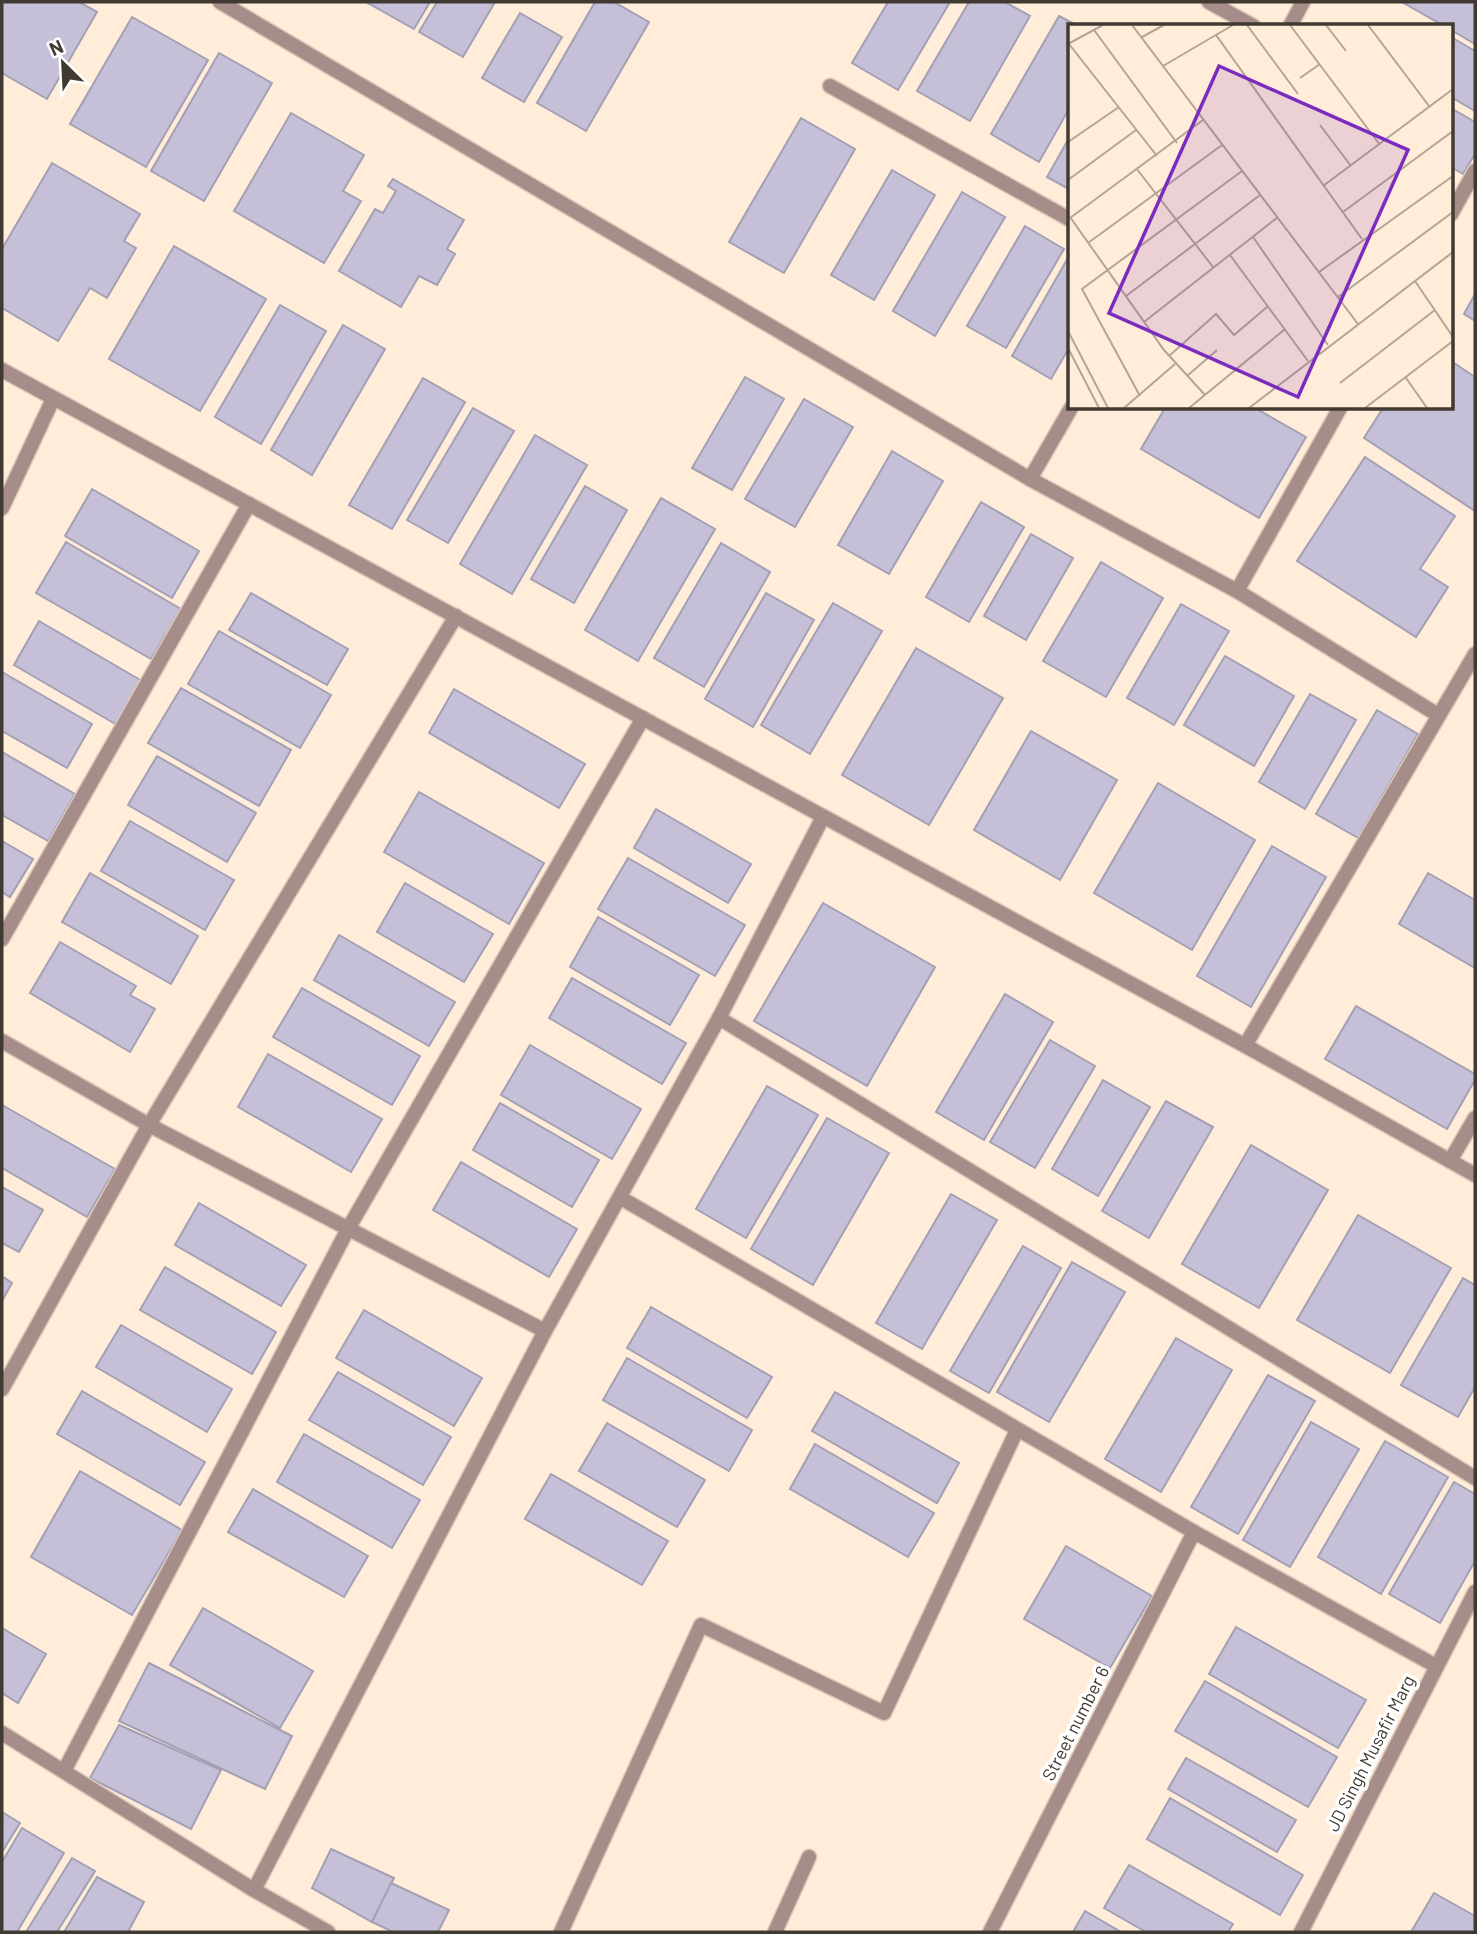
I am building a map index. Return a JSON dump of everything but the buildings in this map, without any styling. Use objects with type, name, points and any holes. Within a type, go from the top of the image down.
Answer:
[{"type":"street","points":[[220,2],[1030,479],[1237,591],[1438,715]]},
{"type":"street","points":[[1209,2],[1249,24]]},
{"type":"street","points":[[1291,24],[1303,2]]},
{"type":"street","points":[[830,86],[1068,218]]},
{"type":"street","points":[[1452,212],[1475,172]]},
{"type":"street","points":[[2,370],[1253,1050],[1475,1175]]},
{"type":"street","points":[[2,508],[53,399]]},
{"type":"street","points":[[1030,479],[1070,410]]},
{"type":"street","points":[[1237,591],[1339,410]]},
{"type":"street","points":[[2,939],[249,505]]},
{"type":"street","points":[[2,1389],[149,1125],[456,616]]},
{"type":"street","points":[[1253,1050],[1246,1044],[1475,654]]},
{"type":"street","points":[[64,1771],[348,1228],[643,718]]},
{"type":"street","points":[[254,1891],[545,1331],[719,1018],[823,817]]},
{"type":"street","points":[[719,1018],[1475,1478]]},
{"type":"street","points":[[2,1041],[149,1125],[545,1331]]},
{"type":"street","points":[[1450,1161],[1475,1118]]},
{"type":"street","points":[[621,1198],[1194,1532],[1436,1666]]},
{"type":"street","points":[[561,1932],[701,1625],[884,1713],[1017,1430]]},
{"type":"street","name":"Street number 6","points":[[990,1932],[1194,1532]]},
{"type":"street","name":"JD Singh Musafir Marg","points":[[1301,1932],[1475,1592]]},
{"type":"street","points":[[2,1732],[254,1891],[328,1932]]},
{"type":"street","points":[[775,1932],[809,1857]]}]
